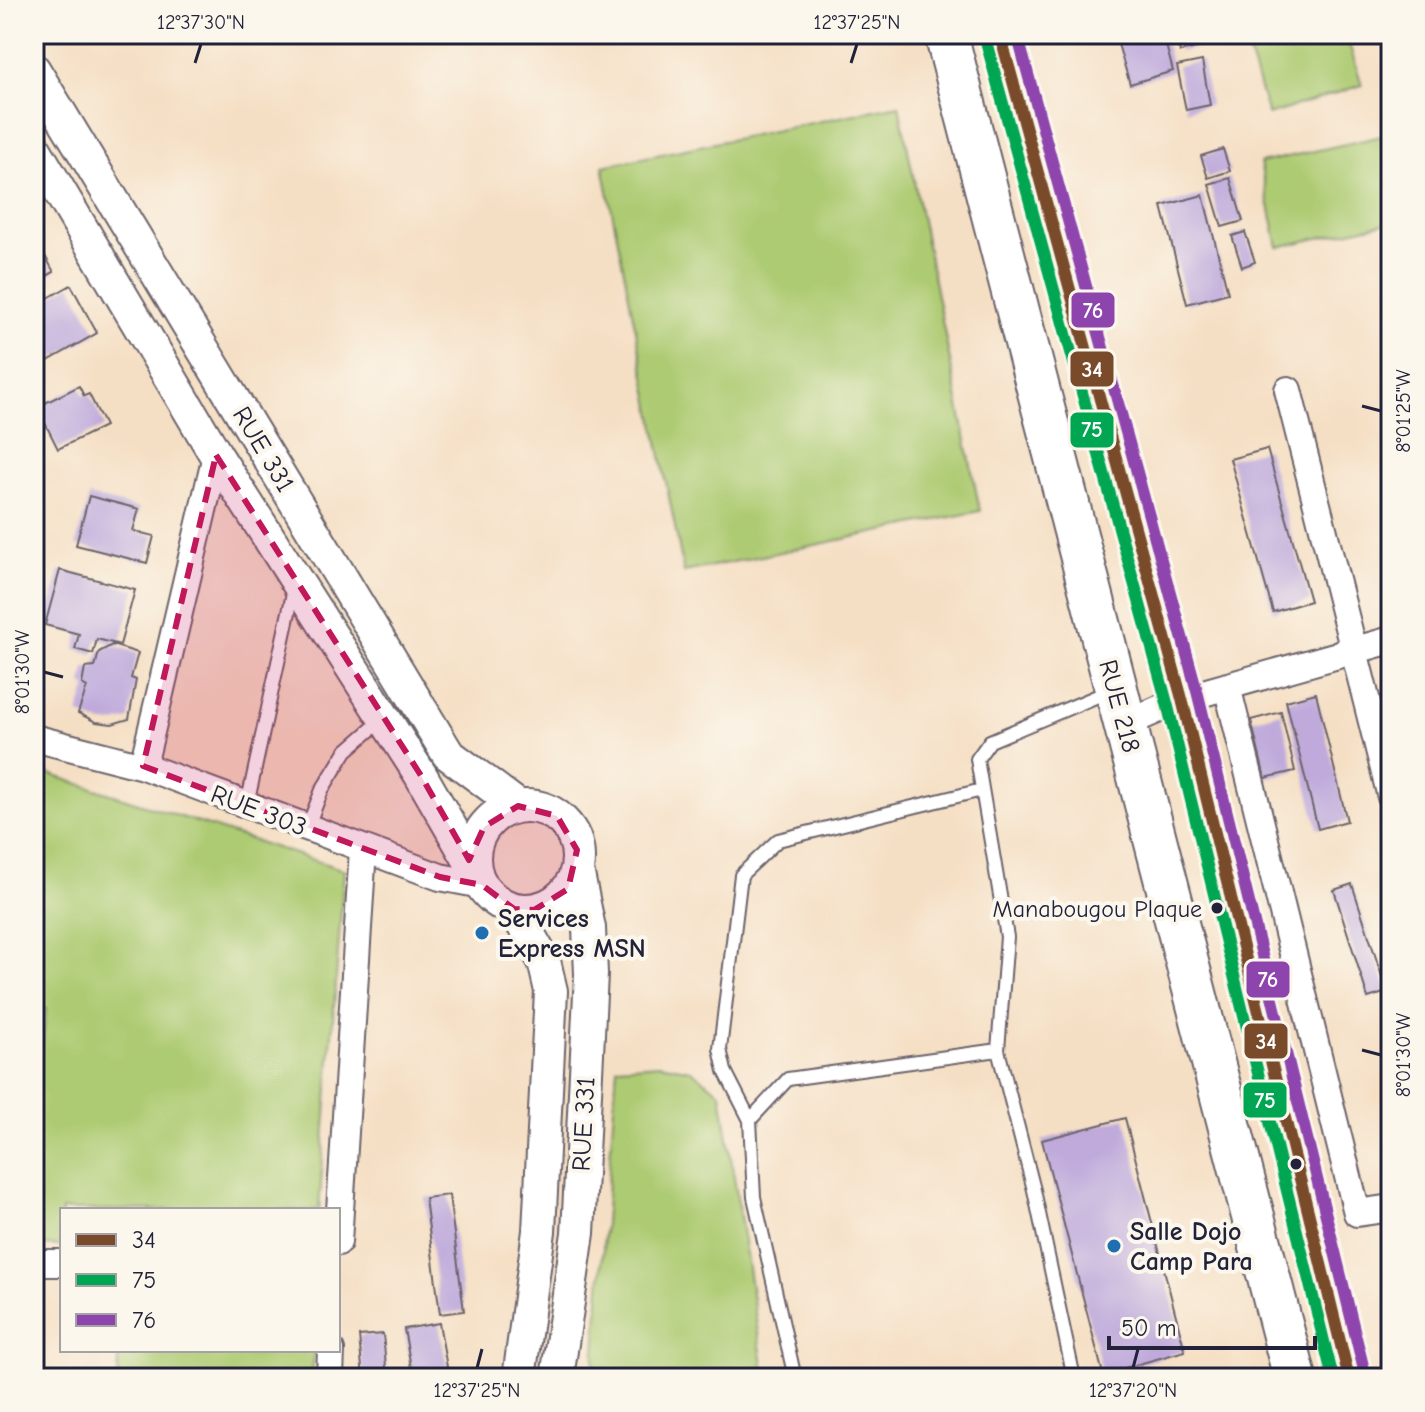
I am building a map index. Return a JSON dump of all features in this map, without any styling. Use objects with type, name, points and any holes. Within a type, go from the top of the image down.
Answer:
[{"type":"highway","name":"RUE 218","points":[[946,34],[1295,1378]]},
{"type":"highway","points":[[1000,34],[1182,699],[1349,1378]]},
{"type":"street","name":"RUE 331","points":[[34,70],[448,754],[518,806]]},
{"type":"street","name":"RUE 331","points":[[34,148],[216,455],[420,774],[478,876]]},
{"type":"street","points":[[1288,390],[1391,797]]},
{"type":"street","points":[[143,766],[216,455]]},
{"type":"street","points":[[1120,707],[1182,699],[1391,640]]},
{"type":"street","points":[[1227,686],[1357,1213],[1391,1208]]},
{"type":"street","name":"RUE 303","points":[[34,738],[143,766],[440,877],[478,876]]},
{"type":"street","points":[[518,806],[538,807],[557,816],[571,831],[577,850],[577,870],[568,889],[553,902],[534,910],[514,909],[495,900],[478,876],[476,846],[484,827],[499,813],[518,806]]},
{"type":"street","points":[[340,1211],[363,849]]},
{"type":"street","name":"RUE 331","points":[[557,1378],[578,1233],[591,974],[589,928],[577,870]]},
{"type":"street","name":"RUE 331","points":[[514,909],[544,961],[551,991],[539,1231],[519,1378]]},
{"type":"street","points":[[34,1263],[60,1263]]},
{"type":"street","points":[[330,1378],[331,1352]]},
{"type":"lane","points":[[247,805],[296,581]]},
{"type":"lane","points":[[1074,1378],[1034,1190],[998,1050],[1007,937],[977,759],[990,741],[1120,707]]},
{"type":"lane","points":[[307,828],[322,790],[346,751],[384,718]]},
{"type":"lane","points":[[795,1378],[754,1197],[750,1120],[725,1071],[720,1049],[741,875],[778,840],[982,790]]},
{"type":"lane","points":[[750,1120],[788,1079],[998,1050]]},
{"type":"highlighted area","points":[[216,455],[420,774],[469,860],[484,827],[518,806],[557,816],[577,850],[568,889],[534,910],[514,909],[482,885],[440,877],[143,766]]},
{"type":"green space","points":[[1243,34],[1346,34],[1362,85],[1268,115]]},
{"type":"green space","points":[[899,105],[980,511],[684,572],[603,166]]},
{"type":"green space","points":[[1391,134],[1391,222],[1278,247],[1260,163]]},
{"type":"green space","points":[[34,769],[344,870],[319,1208],[60,1208],[60,1246],[34,1245],[34,1127],[46,1009],[34,1008]]},
{"type":"green space","points":[[660,1064],[691,1070],[721,1093],[765,1378],[593,1378],[617,1067]]},
{"type":"green space","points":[[119,1352],[314,1352],[312,1378],[118,1378]]},
{"type":"building","points":[[1115,34],[1163,34],[1173,71],[1130,84]]},
{"type":"building","points":[[1176,34],[1196,34],[1199,47],[1180,52]]},
{"type":"building","points":[[1202,61],[1210,105],[1186,110],[1177,66]]},
{"type":"building","points":[[1223,149],[1230,171],[1208,178],[1201,156]]},
{"type":"building","points":[[1230,178],[1243,221],[1222,227],[1209,184]]},
{"type":"building","points":[[1203,195],[1228,293],[1187,304],[1162,206]]},
{"type":"building","points":[[1245,232],[1255,262],[1242,267],[1232,236]]},
{"type":"building","points":[[34,236],[54,272],[34,283]]},
{"type":"building","points":[[71,285],[97,333],[34,369],[34,306]]},
{"type":"building","points":[[79,386],[84,396],[89,394],[105,426],[58,449],[37,407]]},
{"type":"building","points":[[1267,449],[1310,601],[1273,612],[1230,459]]},
{"type":"building","points":[[89,496],[139,509],[133,531],[154,536],[147,563],[76,545]]},
{"type":"building","points":[[60,570],[135,590],[120,645],[97,639],[93,654],[75,649],[79,634],[45,625]]},
{"type":"building","points":[[34,620],[43,621],[35,658],[34,658]]},
{"type":"building","points":[[112,645],[138,653],[131,678],[136,680],[129,719],[112,724],[96,722],[78,713],[87,687],[82,684],[85,668],[95,667],[99,652]]},
{"type":"building","points":[[1316,693],[1347,821],[1318,829],[1286,701]]},
{"type":"building","points":[[1281,712],[1295,771],[1265,778],[1251,720]]},
{"type":"building","points":[[1352,884],[1387,992],[1368,998],[1334,890]]},
{"type":"building","name":"Salle Dojo Camp Para","points":[[1125,1118],[1185,1351],[1103,1374],[1042,1140]]},
{"type":"building","points":[[449,1195],[464,1311],[440,1314],[425,1198]]},
{"type":"building","points":[[439,1323],[449,1378],[413,1378],[404,1329]]},
{"type":"building","points":[[383,1334],[387,1378],[363,1378],[359,1336]]},
{"type":"transit line","name":"34","points":[[1000,34],[1182,699],[1349,1378]]},
{"type":"transit line","name":"76","points":[[1017,34],[1198,695],[1365,1374]]},
{"type":"transit line","name":"75","points":[[985,38],[1167,703],[1333,1378]]},
{"type":"place","name":"Manabougou Plaque","points":[[1217,908]]},
{"type":"place","name":"Services Express MSN","points":[[482,933]]},
{"type":"place","name":"Salle Dojo Camp Para","points":[[1114,1246]]}]
